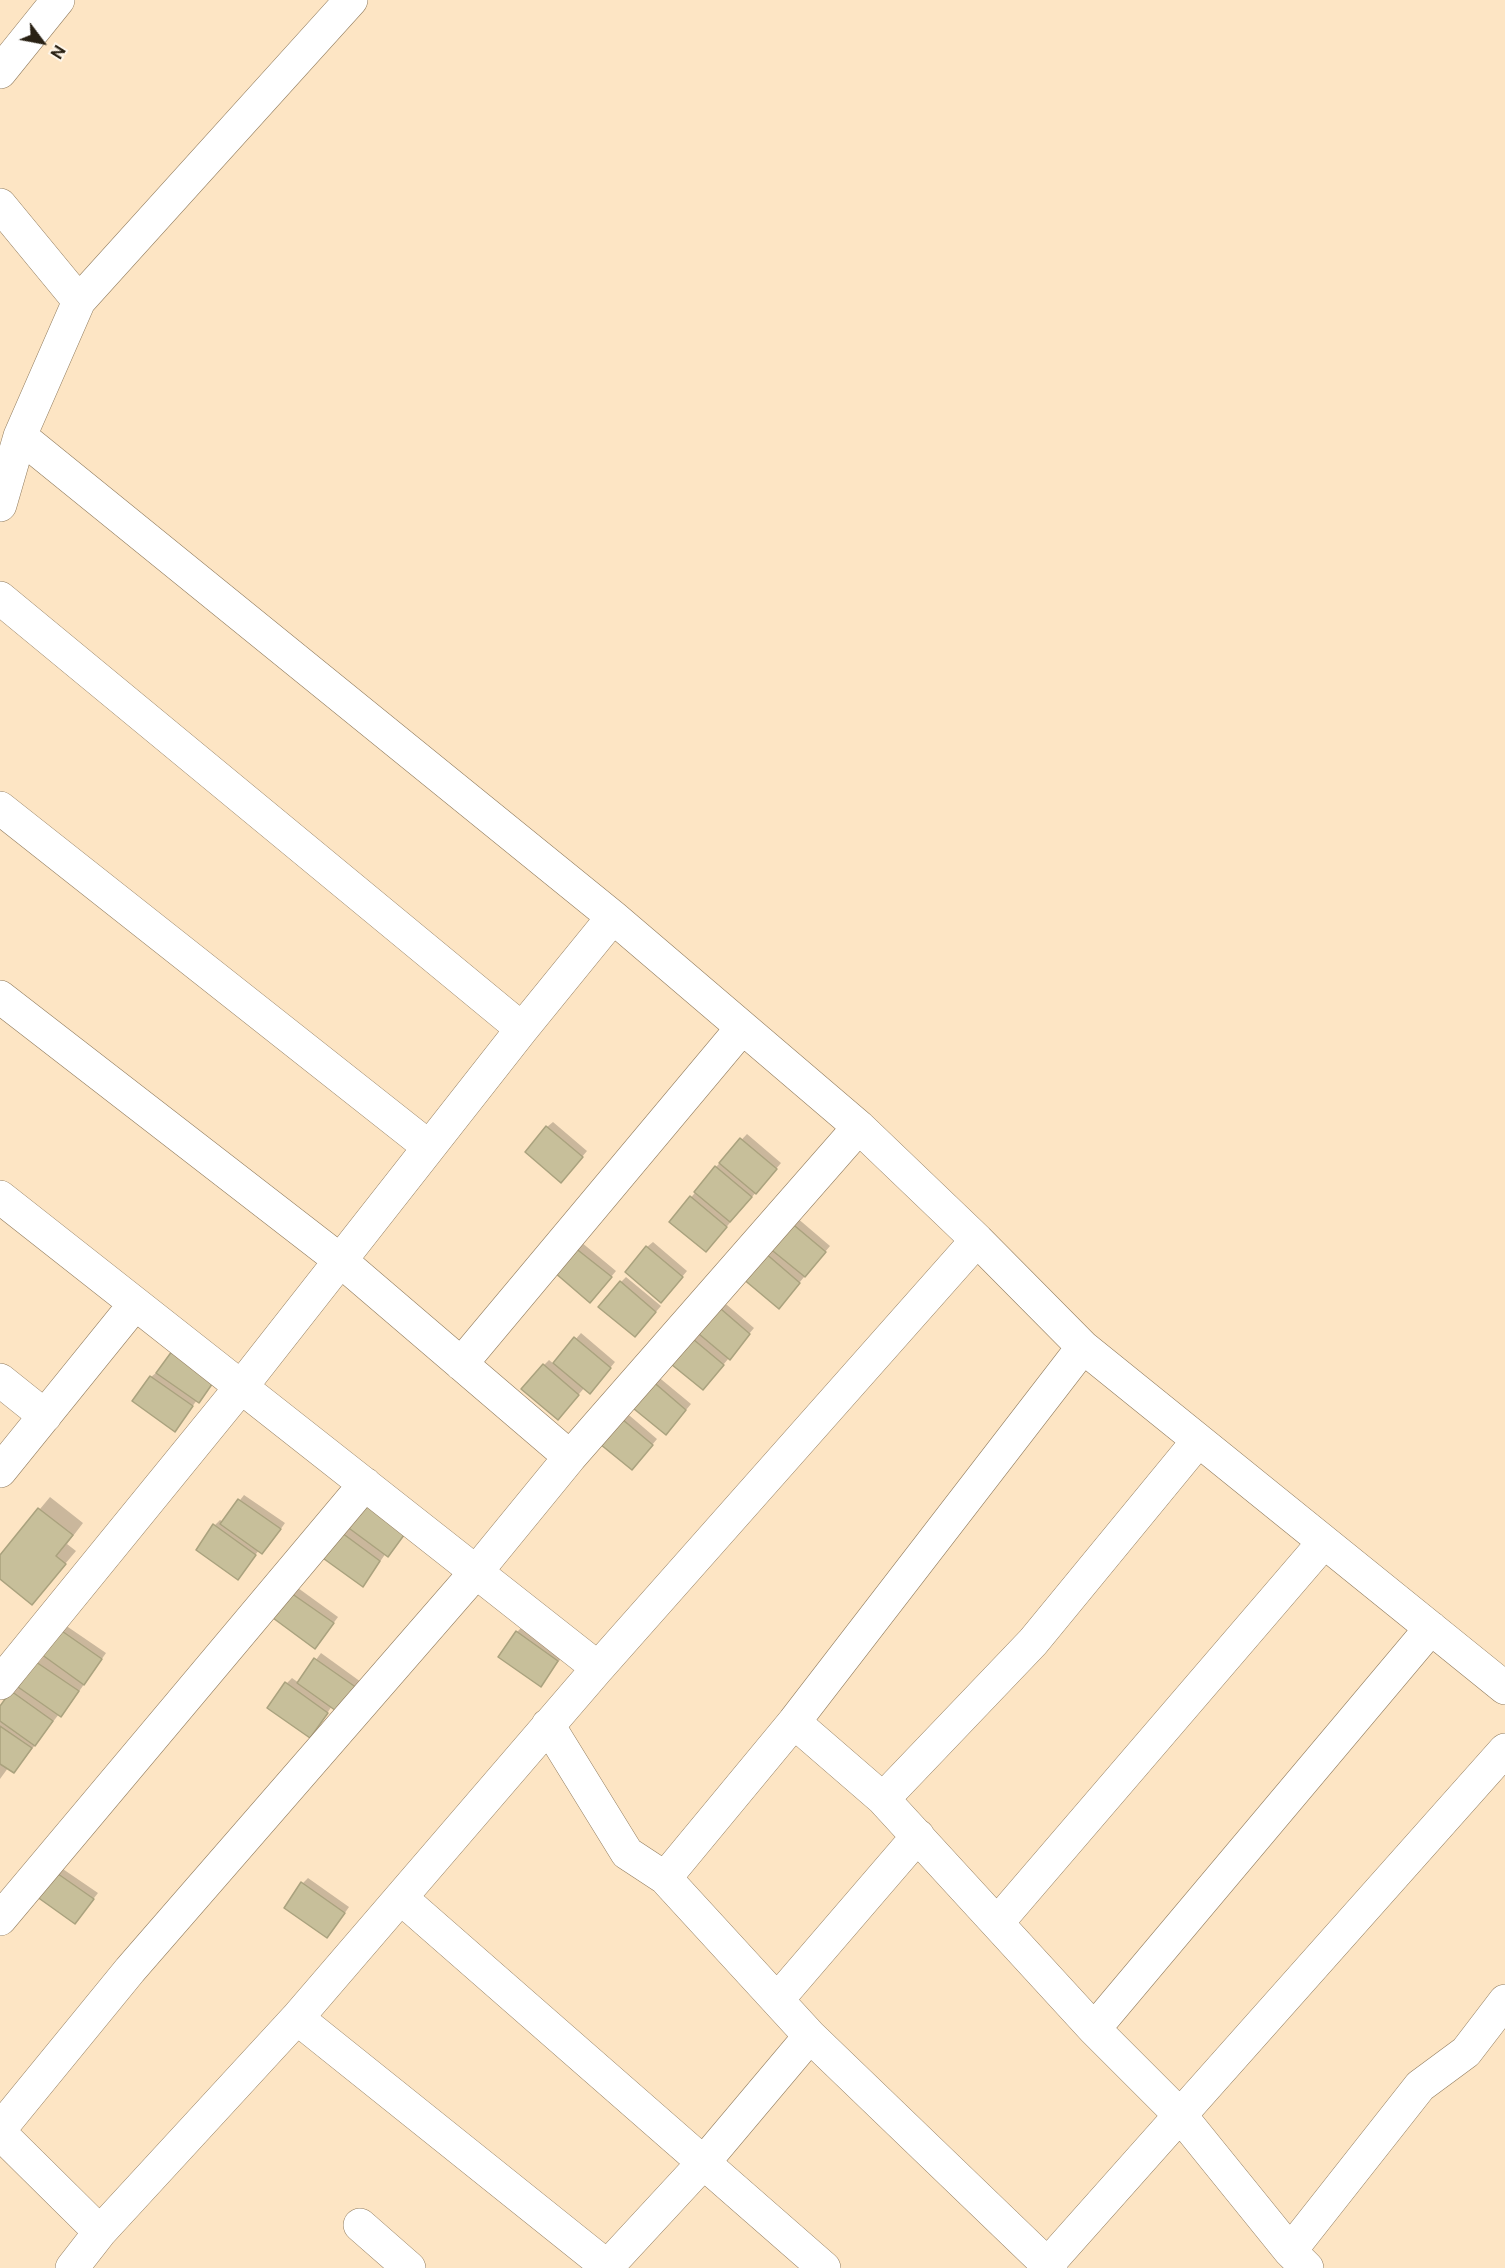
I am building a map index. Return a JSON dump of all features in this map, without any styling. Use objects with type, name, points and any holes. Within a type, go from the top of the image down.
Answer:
[{"type":"street","points":[[0,72],[58,0]]},
{"type":"street","points":[[0,505],[20,436],[79,301],[351,0]]},
{"type":"street","points":[[0,206],[79,301]]},
{"type":"street","points":[[20,436],[613,917],[859,1126],[1083,1347],[1505,1688]]},
{"type":"street","points":[[0,598],[522,1029]]},
{"type":"street","points":[[0,808],[429,1147]]},
{"type":"street","points":[[0,1683],[242,1387],[522,1029],[613,917]]},
{"type":"street","points":[[0,997],[341,1261],[570,1457]]},
{"type":"street","points":[[461,1364],[742,1028]]},
{"type":"street","points":[[100,2232],[0,2131],[138,1961],[476,1572],[570,1457],[859,1126]]},
{"type":"street","points":[[0,1197],[598,1668]]},
{"type":"street","points":[[72,2268],[100,2232],[297,2018],[548,1725],[977,1240]]},
{"type":"street","points":[[0,1471],[135,1304]]},
{"type":"street","points":[[665,1878],[794,1722],[1083,1347]]},
{"type":"street","points":[[0,1380],[45,1416]]},
{"type":"street","points":[[883,1798],[1033,1642],[1198,1440]]},
{"type":"street","points":[[0,1918],[365,1485]]},
{"type":"street","points":[[997,1923],[1324,1542]]},
{"type":"street","points":[[1094,2029],[1431,1628]]},
{"type":"street","points":[[794,1722],[883,1798],[1094,2029],[1180,2115],[1299,2260],[1420,2086],[1466,2052],[1505,2001]]},
{"type":"street","points":[[548,1725],[627,1853],[665,1878],[810,2036],[1049,2266],[1505,1749]]},
{"type":"street","points":[[777,2000],[918,1836]]},
{"type":"street","points":[[400,1898],[824,2268]]},
{"type":"street","points":[[297,2018],[607,2267],[704,2162],[810,2036]]},
{"type":"street","points":[[360,2225],[409,2268]]},
{"type":"building","points":[[546,1126],[583,1157],[561,1183],[525,1152]]},
{"type":"building","points":[[740,1138],[777,1169],[756,1194],[719,1163]]},
{"type":"building","points":[[715,1166],[752,1197],[730,1222],[694,1192]]},
{"type":"building","points":[[690,1196],[727,1227],[706,1252],[669,1222]]},
{"type":"building","points":[[789,1221],[826,1252],[805,1277],[768,1247]]},
{"type":"building","points":[[646,1246],[683,1277],[661,1303],[625,1272]]},
{"type":"building","points":[[574,1247],[612,1277],[590,1303],[554,1272]]},
{"type":"building","points":[[764,1252],[800,1283],[779,1309],[742,1278]]},
{"type":"building","points":[[620,1281],[656,1312],[635,1337],[598,1307]]},
{"type":"building","points":[[714,1303],[750,1334],[730,1360],[693,1329]]},
{"type":"building","points":[[687,1334],[724,1365],[703,1390],[666,1360]]},
{"type":"building","points":[[574,1337],[611,1368],[590,1394],[553,1363]]},
{"type":"building","points":[[175,1347],[217,1377],[199,1403],[156,1373]]},
{"type":"building","points":[[543,1364],[579,1395],[558,1420],[521,1389]]},
{"type":"building","points":[[150,1376],[193,1406],[175,1432],[132,1401]]},
{"type":"building","points":[[650,1379],[686,1410],[666,1435],[628,1404]]},
{"type":"building","points":[[616,1414],[653,1445],[632,1470],[595,1440]]},
{"type":"building","points":[[238,1499],[281,1529],[262,1554],[220,1524]]},
{"type":"building","points":[[364,1501],[407,1531],[388,1557],[346,1526]]},
{"type":"building","points":[[38,1508],[73,1535],[56,1556],[66,1564],[32,1605],[0,1579],[0,1555]]},
{"type":"building","points":[[213,1524],[256,1555],[238,1580],[196,1550]]},
{"type":"building","points":[[338,1530],[380,1561],[363,1587],[320,1556]]},
{"type":"building","points":[[291,1593],[334,1623],[315,1649],[273,1618]]},
{"type":"building","points":[[59,1629],[102,1659],[84,1685],[41,1654]]},
{"type":"building","points":[[516,1631],[558,1661],[541,1687],[498,1657]]},
{"type":"building","points":[[314,1658],[357,1688],[339,1713],[297,1683]]},
{"type":"building","points":[[36,1662],[79,1691],[61,1717],[18,1687]]},
{"type":"building","points":[[285,1682],[328,1713],[310,1738],[267,1708]]},
{"type":"building","points":[[11,1691],[53,1721],[35,1746],[0,1721],[0,1706]]},
{"type":"building","points":[[0,1726],[32,1748],[14,1773],[0,1764]]},
{"type":"building","points":[[51,1869],[94,1899],[75,1924],[33,1894]]},
{"type":"building","points":[[301,1882],[345,1913],[327,1938],[284,1908]]}]
